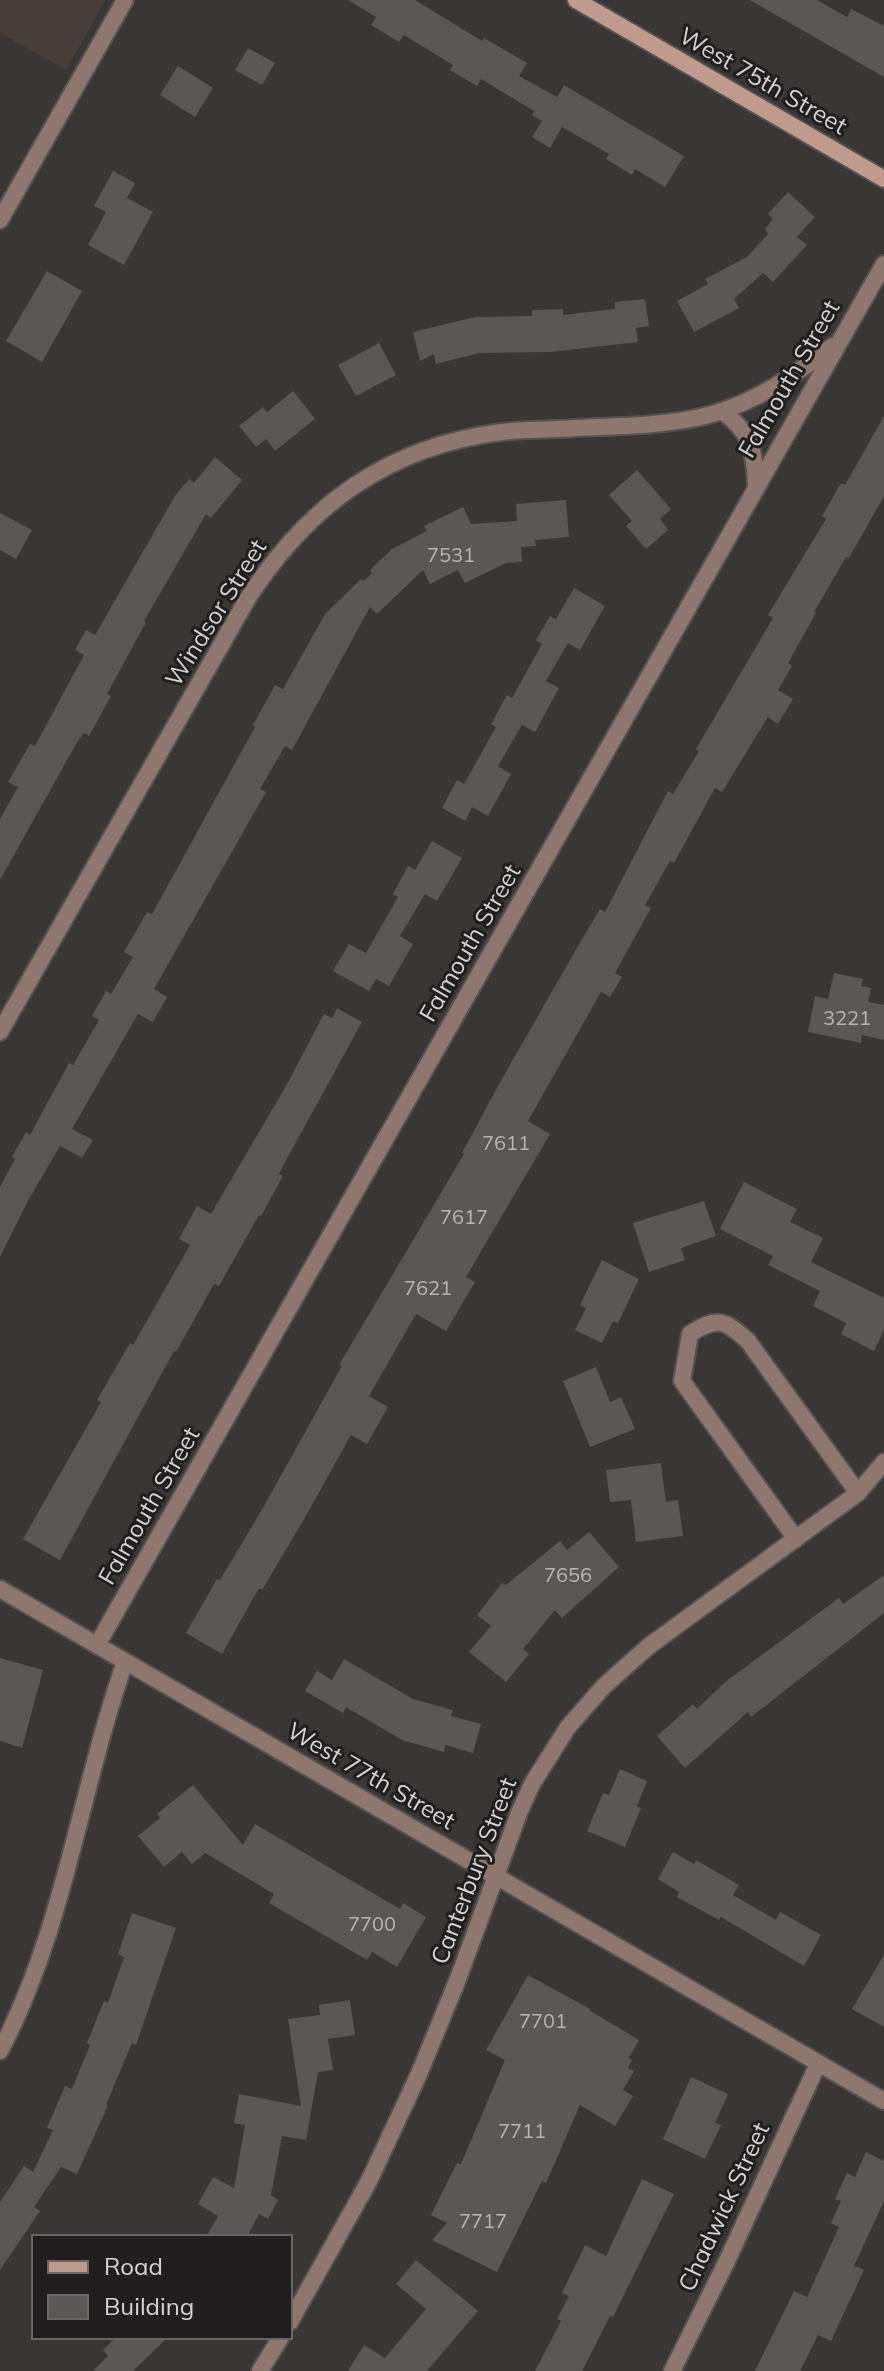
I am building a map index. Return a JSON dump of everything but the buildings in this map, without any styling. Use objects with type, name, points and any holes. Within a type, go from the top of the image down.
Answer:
[{"type":"main road","name":"West 75th Street","points":[[576,0],[884,179]]},
{"type":"street","points":[[0,220],[125,0]]},
{"type":"street","name":"Falmouth Street","points":[[97,1645],[884,264]]},
{"type":"street","name":"Windsor Street","points":[[0,1032],[248,598],[269,565],[297,531],[343,492],[405,457],[457,440],[504,432],[652,425],[722,411],[774,389],[838,342]]},
{"type":"street","points":[[722,411],[739,424],[751,443],[756,485]]},
{"type":"street","points":[[796,1539],[682,1381],[690,1334],[707,1323],[720,1322],[731,1325],[748,1341],[858,1493]]},
{"type":"street","name":"Canterbury Street","points":[[292,2318],[369,2181],[419,2074],[532,1784],[568,1727],[604,1686],[649,1646],[858,1493],[884,1462]]},
{"type":"street","name":"West 77th Street","points":[[0,1589],[884,2101]]},
{"type":"street","points":[[0,2051],[37,1966],[63,1883],[106,1717],[125,1662]]},
{"type":"street","name":"Chadwick Street","points":[[672,2371],[818,2064]]},
{"type":"street","points":[[260,2371],[280,2339]]},
{"type":"shaded area","points":[[0,0],[106,0],[66,70],[0,33]]}]
